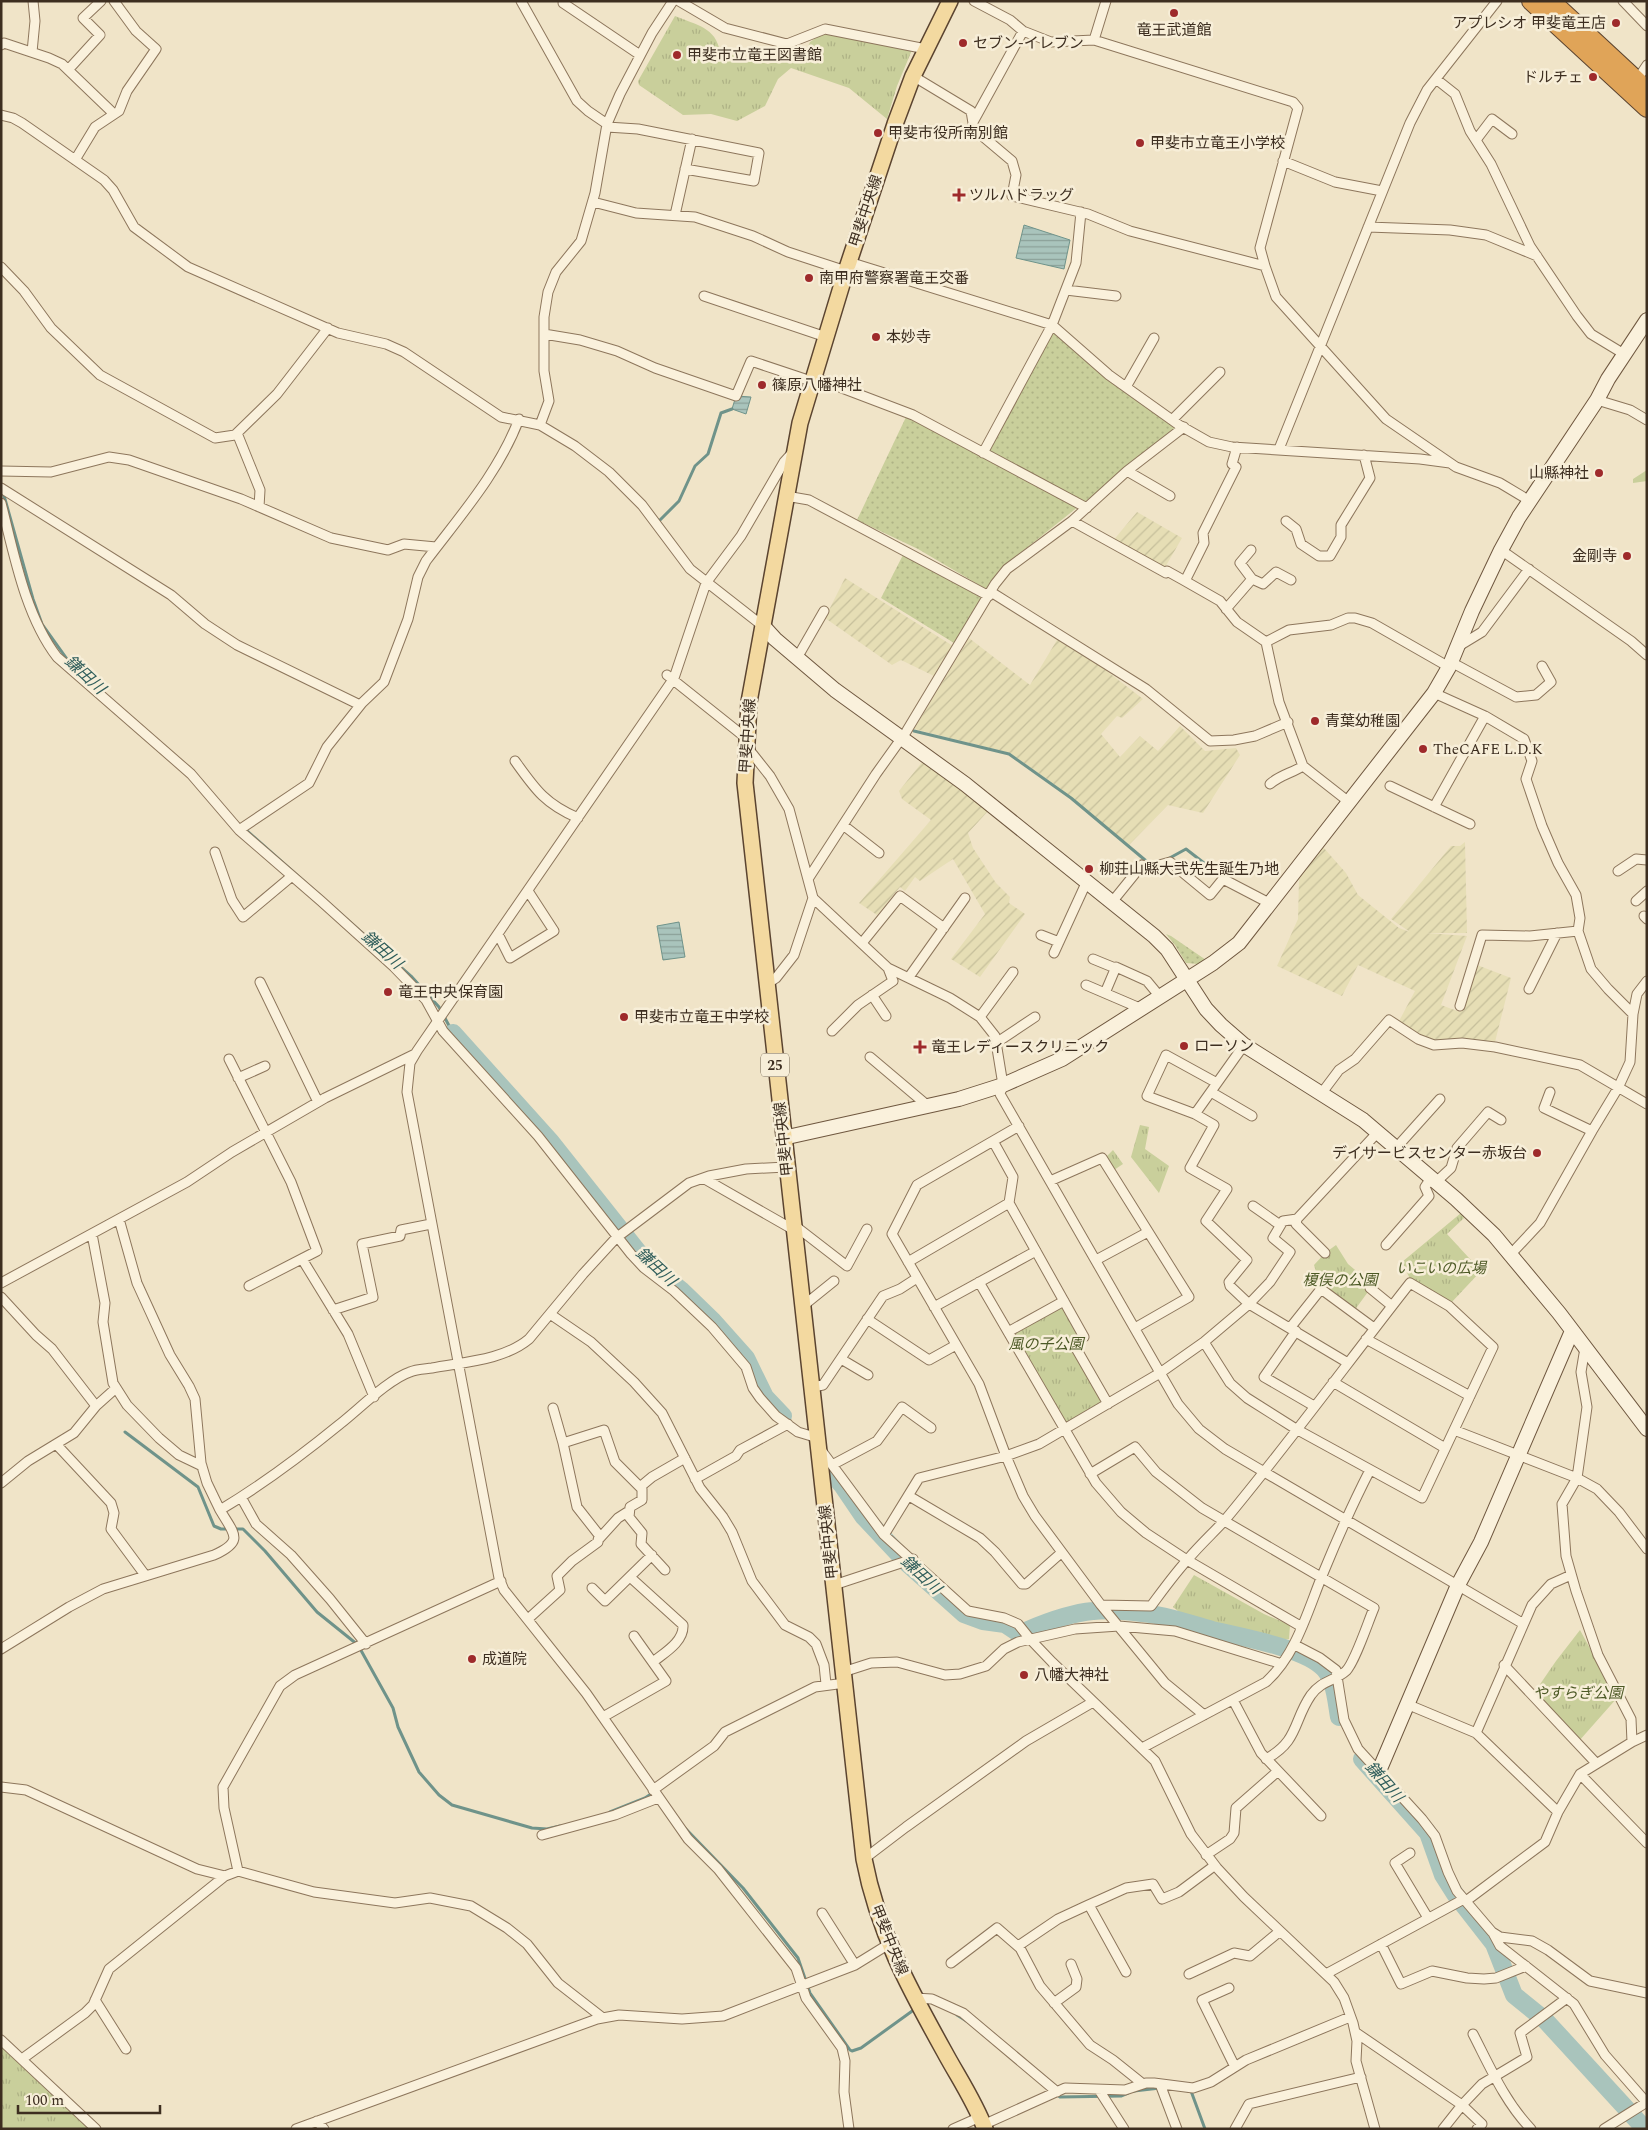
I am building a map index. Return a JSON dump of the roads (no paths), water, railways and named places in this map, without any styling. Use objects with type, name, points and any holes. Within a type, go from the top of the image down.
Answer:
[{"type":"highway","points":[[1531,1],[1647,108]]},
{"type":"highway","points":[[1551,1],[1642,85]]},
{"type":"main road","name":"甲斐中央線","points":[[950,1],[913,76],[847,267],[812,379],[795,449],[749,702],[745,783],[864,1860],[874,1905],[889,1944],[915,1998],[983,2124]]},
{"type":"street","points":[[32,52],[35,21],[33,1]]},
{"type":"street","points":[[68,70],[100,35],[83,18],[101,1]]},
{"type":"street","points":[[75,160],[94,127],[119,111],[131,85],[156,49],[136,31],[114,1]]},
{"type":"street","points":[[521,1],[577,101],[607,125],[638,129],[759,153],[754,181],[685,169]]},
{"type":"street","points":[[564,1],[563,4],[640,55]]},
{"type":"street","points":[[540,425],[549,401],[544,371],[544,334],[548,292],[556,272],[581,241],[593,202],[607,125],[620,94],[652,33],[674,1]]},
{"type":"street","points":[[679,1],[725,28],[787,44],[825,29],[926,49]]},
{"type":"street","points":[[974,1],[1010,20],[1023,31],[1051,42],[1094,40],[1293,102],[1298,108],[1260,248],[1276,297],[1386,419],[1450,463],[1500,483],[1530,501]]},
{"type":"street","points":[[1094,40],[1106,1]]},
{"type":"street","points":[[1279,449],[1410,123],[1427,90],[1497,1]]},
{"type":"street","points":[[1622,1],[1647,26]]},
{"type":"street","points":[[973,122],[1023,31]]},
{"type":"street","points":[[1,37],[2,45],[4,43],[49,58],[68,70],[114,114]]},
{"type":"street","points":[[1642,85],[1647,65]]},
{"type":"street","points":[[913,76],[971,111],[974,129],[1012,162],[1016,175],[1012,196],[1081,212],[1130,231],[1266,266]]},
{"type":"street","points":[[1436,79],[1455,94],[1470,131],[1491,164],[1537,256],[1592,334],[1624,354]]},
{"type":"street","points":[[1,115],[14,118],[22,123],[104,180],[113,190],[134,226],[188,267],[338,333],[386,344],[404,352],[501,417],[519,419],[540,425],[575,446],[609,472],[642,505],[690,569],[706,583],[764,627],[775,640],[835,690],[965,784],[1162,943],[1206,1009],[1244,1045],[1378,1132],[1434,1180],[1511,1254],[1647,1429]]},
{"type":"street","points":[[1476,140],[1492,119],[1512,134]]},
{"type":"street","points":[[675,215],[692,139]]},
{"type":"street","points":[[1283,161],[1336,182],[1382,190]]},
{"type":"street","points":[[593,202],[636,213],[695,217],[753,236],[788,252],[1052,326],[1109,375],[1172,420],[1208,442],[1237,447],[1364,455],[1450,463]]},
{"type":"street","points":[[984,453],[1052,326],[1076,263],[1081,212]]},
{"type":"street","points":[[1368,227],[1450,230],[1486,235],[1537,256]]},
{"type":"street","points":[[1,267],[24,291],[51,328],[100,375],[215,438],[237,433],[278,394],[328,328]]},
{"type":"street","points":[[1066,290],[1116,296]]},
{"type":"street","points":[[704,296],[826,337]]},
{"type":"street","points":[[784,1138],[959,1099],[1003,1085],[1060,1060],[1161,998],[1239,943],[1434,694],[1450,664],[1472,611],[1501,550],[1530,501],[1647,320]]},
{"type":"street","points":[[544,334],[580,340],[617,351],[655,368],[736,396],[751,361],[812,379],[913,415],[1087,508]]},
{"type":"street","points":[[1126,387],[1154,338]]},
{"type":"street","points":[[1172,420],[1220,372]]},
{"type":"street","points":[[1597,400],[1630,410],[1647,420]]},
{"type":"street","points":[[239,830],[310,782],[327,747],[360,705],[384,682],[408,619],[418,577],[426,560],[494,470],[512,439],[519,419]]},
{"type":"street","points":[[808,880],[939,680],[1007,569],[1072,521],[1127,471],[1184,427]]},
{"type":"street","points":[[237,433],[260,490],[258,507]]},
{"type":"street","points":[[1186,581],[1204,543],[1203,533],[1236,467],[1232,464],[1237,447]]},
{"type":"street","points":[[795,449],[784,462],[741,536],[706,583],[670,677],[578,818],[415,1054],[410,1063],[407,1092],[496,1566],[504,1590],[603,1717],[688,1840],[718,1869],[784,1950],[796,1968],[806,1998],[842,2048],[845,2061],[844,2092],[848,2129]]},
{"type":"street","points":[[1286,521],[1296,529],[1301,544],[1320,556],[1330,556],[1341,537],[1341,525],[1370,478],[1364,455]]},
{"type":"street","points":[[1,470],[52,472],[109,457],[128,460],[258,507],[331,538],[388,550],[404,544],[436,547]]},
{"type":"street","points":[[1127,471],[1170,496]]},
{"type":"street","points":[[1,488],[170,595],[205,624],[237,645],[360,705]]},
{"type":"street","points":[[786,496],[809,500],[990,594],[1146,689],[1210,740],[1234,740],[1248,737],[1288,722]]},
{"type":"street","points":[[1,503],[31,608],[49,646],[64,663],[191,774],[239,830],[394,967],[426,1000],[444,1032],[538,1136],[644,1268],[674,1291],[712,1328],[746,1367],[753,1388],[776,1416],[798,1432],[819,1442],[832,1465],[884,1535],[913,1559],[968,1611],[1004,1618],[1018,1624],[1030,1639],[1155,1761],[1191,1834],[1214,1866],[1334,1982],[1344,1998],[1357,2041],[1356,2061],[1375,2129]]},
{"type":"street","points":[[1072,521],[1166,573],[1167,571],[1207,592],[1220,601],[1237,622],[1266,642],[1279,702],[1303,766],[1349,802]]},
{"type":"street","points":[[1251,550],[1240,563],[1252,579],[1262,584],[1276,572],[1291,580]]},
{"type":"street","points":[[1501,550],[1631,641],[1647,655]]},
{"type":"street","points":[[1458,646],[1482,632],[1529,569]]},
{"type":"street","points":[[1226,608],[1252,579]]},
{"type":"street","points":[[797,658],[824,611]]},
{"type":"street","points":[[1266,642],[1289,630],[1332,625],[1348,618],[1355,618],[1372,623],[1516,697],[1524,698],[1536,695],[1551,682],[1542,666]]},
{"type":"street","points":[[670,677],[746,741],[770,776],[789,809],[813,898],[888,968],[950,998],[980,1017],[995,1036],[1003,1085],[1000,1094],[1178,1404],[1199,1428],[1225,1449],[1522,1623]]},
{"type":"street","points":[[1434,694],[1484,716],[1524,739],[1532,761],[1526,779],[1546,835],[1576,895],[1580,918],[1578,931],[1591,969],[1633,1014]]},
{"type":"street","points":[[1434,807],[1484,716]]},
{"type":"street","points":[[515,761],[541,796],[561,810],[578,818]]},
{"type":"street","points":[[1270,784],[1278,776],[1296,771],[1303,766]]},
{"type":"street","points":[[1390,786],[1470,824]]},
{"type":"street","points":[[843,825],[879,853]]},
{"type":"street","points":[[215,852],[232,900],[243,917],[292,876]]},
{"type":"street","points":[[1618,871],[1636,859],[1647,860]]},
{"type":"street","points":[[1112,902],[1142,865],[1148,868],[1170,862],[1210,895],[1223,880],[1269,903]]},
{"type":"street","points":[[1054,953],[1087,881]]},
{"type":"street","points":[[498,934],[510,958],[554,931],[528,891]]},
{"type":"street","points":[[1636,901],[1647,891]]},
{"type":"street","points":[[862,943],[900,896],[944,928]]},
{"type":"street","points":[[767,984],[776,978],[794,955],[813,898]]},
{"type":"street","points":[[909,977],[965,898]]},
{"type":"street","points":[[1460,1006],[1482,935],[1530,936],[1578,931]]},
{"type":"street","points":[[1529,988],[1556,933]]},
{"type":"street","points":[[1041,934],[1059,942]]},
{"type":"street","points":[[1093,959],[1147,981],[1161,998]]},
{"type":"street","points":[[832,1032],[858,1005],[893,981],[888,968]]},
{"type":"street","points":[[1105,993],[1115,968]]},
{"type":"street","points":[[980,1017],[1013,972]]},
{"type":"street","points":[[1511,1254],[1540,1223],[1618,1088],[1630,1062],[1633,1014],[1637,994],[1647,981]]},
{"type":"street","points":[[260,982],[318,1102]]},
{"type":"street","points":[[1086,985],[1142,1009]]},
{"type":"street","points":[[872,995],[886,1016]]},
{"type":"street","points":[[996,1042],[1035,1017]]},
{"type":"street","points":[[1321,1094],[1339,1070],[1355,1059],[1388,1020],[1418,1039],[1434,1045],[1462,1043],[1496,1047],[1580,1065],[1647,1104]]},
{"type":"street","points":[[1195,1114],[1244,1045]]},
{"type":"street","points":[[1,1283],[187,1182],[318,1102],[415,1054]]},
{"type":"street","points":[[1217,1083],[1166,1055],[1147,1096],[1195,1114],[1214,1125],[1190,1168],[1227,1189],[1206,1221],[1247,1260],[1229,1282],[1230,1286],[1249,1304],[1348,1362]]},
{"type":"street","points":[[870,1057],[928,1106]]},
{"type":"street","points":[[229,1059],[291,1182],[317,1251],[249,1286]]},
{"type":"street","points":[[238,1078],[265,1066]]},
{"type":"street","points":[[1211,1092],[1252,1116]]},
{"type":"street","points":[[1550,1092],[1544,1108],[1592,1131]]},
{"type":"street","points":[[1396,1148],[1440,1099]]},
{"type":"street","points":[[1386,1245],[1429,1196],[1425,1187],[1451,1168],[1457,1148],[1488,1112],[1501,1120]]},
{"type":"street","points":[[1019,1126],[917,1185],[892,1234],[979,1384],[1006,1456],[1023,1496],[1035,1516],[1061,1553],[1165,1683],[1204,1715]]},
{"type":"street","points":[[884,1535],[919,1478],[1006,1456],[1039,1444],[1160,1373],[1204,1342],[1249,1304],[1270,1282],[1290,1252],[1273,1238],[1283,1221],[1297,1219],[1378,1132]]},
{"type":"street","points":[[993,1141],[1013,1177],[1009,1203],[1084,1337],[1073,1343],[1108,1404]]},
{"type":"street","points":[[1050,1181],[1102,1158],[1189,1297],[1135,1328]]},
{"type":"street","points":[[220,1510],[323,1438],[409,1372],[508,1352],[519,1347],[529,1339],[583,1274],[618,1236],[689,1183],[703,1178],[746,1169],[786,1167]]},
{"type":"street","points":[[703,1178],[794,1227],[847,1266],[867,1230]]},
{"type":"street","points":[[908,1262],[1009,1203]]},
{"type":"street","points":[[1253,1206],[1280,1226]]},
{"type":"street","points":[[1,1649],[69,1607],[103,1589],[214,1555],[230,1548],[233,1544],[234,1533],[220,1510],[202,1466],[198,1444],[195,1399],[170,1355],[136,1283],[119,1219]]},
{"type":"street","points":[[1297,1219],[1296,1224],[1325,1253]]},
{"type":"street","points":[[333,1310],[373,1297],[362,1244],[400,1236],[401,1230],[431,1224]]},
{"type":"street","points":[[1096,1260],[1148,1232]]},
{"type":"street","points":[[92,1234],[105,1303],[103,1322],[115,1389],[127,1405],[159,1438],[180,1455],[202,1466]]},
{"type":"street","points":[[934,1307],[1036,1251]]},
{"type":"street","points":[[302,1259],[348,1334],[374,1397]]},
{"type":"street","points":[[813,1388],[823,1385],[882,1296],[900,1289],[918,1278]]},
{"type":"street","points":[[803,1306],[834,1281]]},
{"type":"street","points":[[979,1282],[1096,1484],[1121,1512],[1146,1533],[1187,1560],[1302,1627]]},
{"type":"street","points":[[1102,1605],[1151,1606],[1187,1560],[1224,1520],[1264,1471],[1296,1429],[1333,1382],[1348,1362],[1366,1340],[1374,1328],[1410,1283],[1449,1306],[1493,1347],[1422,1498],[1296,1429],[1247,1398],[1230,1383],[1204,1342]]},
{"type":"street","points":[[1370,1288],[1392,1306]]},
{"type":"street","points":[[1314,1406],[1264,1377],[1321,1289],[1374,1328]]},
{"type":"street","points":[[1,1297],[36,1335],[52,1349],[96,1406]]},
{"type":"street","points":[[1008,1332],[1064,1301]]},
{"type":"street","points":[[550,1314],[591,1342],[649,1396],[662,1413],[695,1478],[732,1532],[752,1582],[784,1625],[809,1637],[816,1644],[824,1665],[826,1684]]},
{"type":"street","points":[[867,1319],[928,1360],[956,1345]]},
{"type":"street","points":[[1379,1771],[1409,1705],[1458,1585],[1481,1542],[1572,1331]]},
{"type":"street","points":[[1366,1340],[1470,1396]]},
{"type":"street","points":[[1585,1348],[1581,1372],[1587,1407],[1577,1478],[1565,1495],[1562,1504],[1566,1556],[1598,1655],[1631,1719],[1632,1742]]},
{"type":"street","points":[[840,1359],[868,1375]]},
{"type":"street","points":[[1333,1382],[1445,1448]]},
{"type":"street","points":[[1,1483],[28,1461],[74,1433],[96,1406],[115,1389]]},
{"type":"street","points":[[832,1465],[877,1441],[902,1407],[931,1428]]},
{"type":"street","points":[[553,1408],[563,1443],[576,1506],[599,1535],[598,1540]]},
{"type":"street","points":[[695,1478],[736,1456],[740,1450],[788,1424]]},
{"type":"street","points":[[563,1443],[604,1430],[614,1462],[642,1489],[642,1500],[630,1507],[629,1517],[642,1533],[642,1544],[665,1570]]},
{"type":"street","points":[[1454,1430],[1577,1478],[1597,1490],[1619,1512],[1647,1549]]},
{"type":"street","points":[[56,1444],[111,1503],[114,1513],[111,1529],[144,1575]]},
{"type":"street","points":[[1090,1474],[1135,1447],[1156,1472],[1202,1508],[1322,1576],[1374,1608],[1346,1671],[1320,1685],[1313,1693],[1291,1738],[1278,1752],[1266,1759]]},
{"type":"street","points":[[640,1487],[685,1458]]},
{"type":"street","points":[[1142,1748],[1266,1682],[1276,1673],[1295,1645],[1346,1519],[1370,1470]]},
{"type":"street","points":[[909,1496],[980,1538],[995,1552],[1022,1584],[1026,1584],[1061,1553]]},
{"type":"street","points":[[241,1497],[256,1524],[304,1570],[366,1644]]},
{"type":"street","points":[[528,1619],[560,1590],[557,1576],[562,1570],[598,1542],[618,1518],[629,1511]]},
{"type":"street","points":[[592,1588],[605,1601],[652,1555]]},
{"type":"street","points":[[834,1585],[913,1559]]},
{"type":"street","points":[[1476,1733],[1522,1623],[1532,1605],[1541,1592],[1551,1584],[1571,1575]]},
{"type":"street","points":[[630,1577],[683,1625],[682,1636],[653,1662]]},
{"type":"street","points":[[238,1871],[223,1802],[223,1787],[280,1686],[295,1675],[501,1581]]},
{"type":"street","points":[[542,1835],[616,1815],[656,1794],[714,1746],[725,1732],[815,1687],[844,1678],[871,1663],[897,1662],[945,1675],[960,1674],[986,1666],[1010,1645],[1075,1628],[1119,1626],[1175,1631],[1282,1664]]},
{"type":"street","points":[[603,1717],[666,1681],[634,1636]]},
{"type":"street","points":[[1295,1645],[1320,1658],[1336,1670],[1344,1720],[1358,1749],[1435,1836],[1448,1872],[1465,1900],[1492,1932],[1500,1946],[1574,2004],[1605,2055],[1646,2102],[1604,2129]]},
{"type":"street","points":[[1504,1665],[1596,1762]]},
{"type":"street","points":[[1233,1700],[1248,1731],[1266,1759],[1321,1816]]},
{"type":"street","points":[[864,1860],[906,1827],[1026,1741],[1093,1702]]},
{"type":"street","points":[[1409,1705],[1476,1733],[1558,1812]]},
{"type":"street","points":[[1326,1974],[1465,1900],[1545,1842],[1558,1812],[1580,1774],[1596,1762],[1647,1735]]},
{"type":"street","points":[[1206,1855],[1230,1839],[1234,1833],[1236,1808],[1278,1771]]},
{"type":"street","points":[[1580,1774],[1647,1843]]},
{"type":"street","points":[[1,1787],[26,1790],[197,1869],[225,1876]]},
{"type":"street","points":[[1410,1853],[1395,1863],[1428,1918]]},
{"type":"street","points":[[1018,1946],[1058,1919],[1126,1888],[1153,1884],[1162,1899],[1178,1892],[1214,1866]]},
{"type":"street","points":[[22,2059],[85,2013],[95,2000],[109,1969],[225,1876],[238,1871],[314,1892],[395,1903],[430,1898],[471,1906],[515,1934],[527,1944],[558,1983],[603,2018]]},
{"type":"street","points":[[1090,1905],[1126,1972]]},
{"type":"street","points":[[822,1913],[855,1965]]},
{"type":"street","points":[[952,1963],[997,1928],[1018,1946],[1040,1986],[1090,2045],[1113,2060],[1143,2084]]},
{"type":"street","points":[[1189,1974],[1234,1953],[1250,1956],[1280,1931]]},
{"type":"street","points":[[1492,1932],[1500,1937],[1532,1941],[1548,1950],[1590,1981],[1647,1993]]},
{"type":"street","points":[[296,2129],[603,2018],[619,2015],[682,2019],[723,2016],[855,1965],[889,1944]]},
{"type":"street","points":[[1381,1944],[1401,1984],[1432,1971],[1467,1978],[1484,1979],[1496,1978],[1526,1966]]},
{"type":"street","points":[[1054,2003],[1076,1987],[1077,1979],[1071,1964]]},
{"type":"street","points":[[1229,1988],[1202,2000],[1235,2067]]},
{"type":"street","points":[[915,1998],[932,1999],[963,2013],[1057,2092]]},
{"type":"street","points":[[1443,2129],[1462,2104],[1482,2084],[1495,2078],[1527,2057],[1520,2033],[1567,1998]]},
{"type":"street","points":[[95,2000],[126,2049]]},
{"type":"street","points":[[953,2129],[983,2124],[1065,2088],[1125,2090],[1143,2084],[1160,2084],[1194,2088],[1211,2082],[1235,2067],[1280,2045],[1350,2017]]},
{"type":"street","points":[[1354,2032],[1462,2104],[1482,2124],[1477,2129]]},
{"type":"street","points":[[1473,2034],[1495,2078],[1517,2115],[1531,2129]]},
{"type":"street","points":[[1,2040],[96,2129]]},
{"type":"street","points":[[1236,2129],[1249,2104],[1361,2076]]},
{"type":"street","points":[[1160,2084],[1177,2129]]},
{"type":"street","points":[[1098,2090],[1124,2129]]},
{"type":"street","points":[[317,2121],[324,2129]]},
{"type":"water","points":[[1024,225],[1070,240],[1064,269],[1016,258]]},
{"type":"water","points":[[736,396],[751,397],[746,414],[732,409]]},
{"type":"water","points":[[679,922],[685,957],[663,960],[657,926]]},
{"type":"waterway","points":[[658,522],[679,501],[695,466],[708,454],[721,413],[732,409]]},
{"type":"waterway","name":"鎌田川","points":[[3,492],[33,599],[42,624],[67,659],[103,691]]},
{"type":"waterway","points":[[914,731],[1009,754],[1071,798],[1151,865]]},
{"type":"waterway","name":"鎌田川","points":[[245,829],[411,976],[439,1007],[453,1033]]},
{"type":"waterway","points":[[1166,860],[1186,849],[1213,870]]},
{"type":"waterway","name":"鎌田川","points":[[453,1033],[551,1142],[647,1263],[681,1290],[713,1321],[746,1358],[765,1397],[783,1416]]},
{"type":"waterway","points":[[125,1432],[198,1487],[214,1526],[221,1529],[243,1529],[265,1551],[317,1612],[358,1645],[393,1708],[398,1727],[419,1772],[439,1795],[452,1805],[532,1828],[547,1829],[560,1826]]},
{"type":"waterway","name":"鎌田川","points":[[827,1468],[842,1485],[863,1516],[908,1564],[964,1614],[983,1621],[1005,1624],[1017,1632]]},
{"type":"waterway","name":"鎌田川","points":[[1028,1630],[1084,1612],[1118,1610],[1151,1614],[1269,1643],[1298,1653],[1320,1665],[1325,1670],[1332,1682],[1339,1717]]},
{"type":"waterway","name":"鎌田川","points":[[1362,1759],[1428,1833],[1443,1875],[1455,1894],[1494,1944],[1514,1995],[1545,2020],[1645,2129]]},
{"type":"waterway","points":[[610,1812],[645,1798],[654,1792]]},
{"type":"waterway","points":[[684,1827],[743,1888],[798,1958],[810,1993],[850,2050],[861,2048],[915,2009]]},
{"type":"waterway","points":[[957,2015],[968,2022]]},
{"type":"waterway","points":[[1134,2091],[1160,2088]]},
{"type":"waterway","points":[[1188,2091],[1191,2091],[1205,2129]]},
{"type":"waterway","points":[[1056,2094],[1060,2097],[1121,2096],[1128,2093]]},
{"type":"place","name":"竜王武道館","points":[[1174,13]]},
{"type":"place","name":"アプレシオ 甲斐竜王店","points":[[1616,23]]},
{"type":"place","name":"セブン-イレブン","points":[[963,43]]},
{"type":"place","name":"甲斐市立竜王図書館","points":[[677,55]]},
{"type":"place","name":"ドルチェ","points":[[1593,77]]},
{"type":"place","name":"甲斐市役所南別館","points":[[878,133]]},
{"type":"place","name":"甲斐市立竜王小学校","points":[[1140,143]]},
{"type":"place","name":"ツルハドラッグ","points":[[959,195]]},
{"type":"place","name":"南甲府警察署竜王交番","points":[[809,278]]},
{"type":"place","name":"本妙寺","points":[[876,337]]},
{"type":"place","name":"篠原八幡神社","points":[[762,385]]},
{"type":"place","name":"山縣神社","points":[[1599,473]]},
{"type":"place","name":"金剛寺","points":[[1627,556]]},
{"type":"place","name":"青葉幼稚園","points":[[1315,721]]},
{"type":"place","name":"TheCAFE L.D.K","points":[[1423,749]]},
{"type":"place","name":"柳荘山縣大弐先生誕生乃地","points":[[1089,869]]},
{"type":"place","name":"竜王中央保育園","points":[[388,992]]},
{"type":"place","name":"甲斐市立竜王中学校","points":[[624,1017]]},
{"type":"place","name":"ローソン","points":[[1184,1046]]},
{"type":"place","name":"竜王レディースクリニック","points":[[920,1047]]},
{"type":"place","name":"デイサービスセンター赤坂台","points":[[1537,1153]]},
{"type":"place","name":"成道院","points":[[472,1659]]},
{"type":"place","name":"八幡大神社","points":[[1024,1675]]},
{"type":"park label","name":"いこいの広場","points":[[1441,1268]]},
{"type":"park label","name":"榎俣の公園","points":[[1340,1280]]},
{"type":"park label","name":"風の子公園","points":[[1046,1344]]},
{"type":"park label","name":"やすらぎ公園","points":[[1578,1693]]}]
